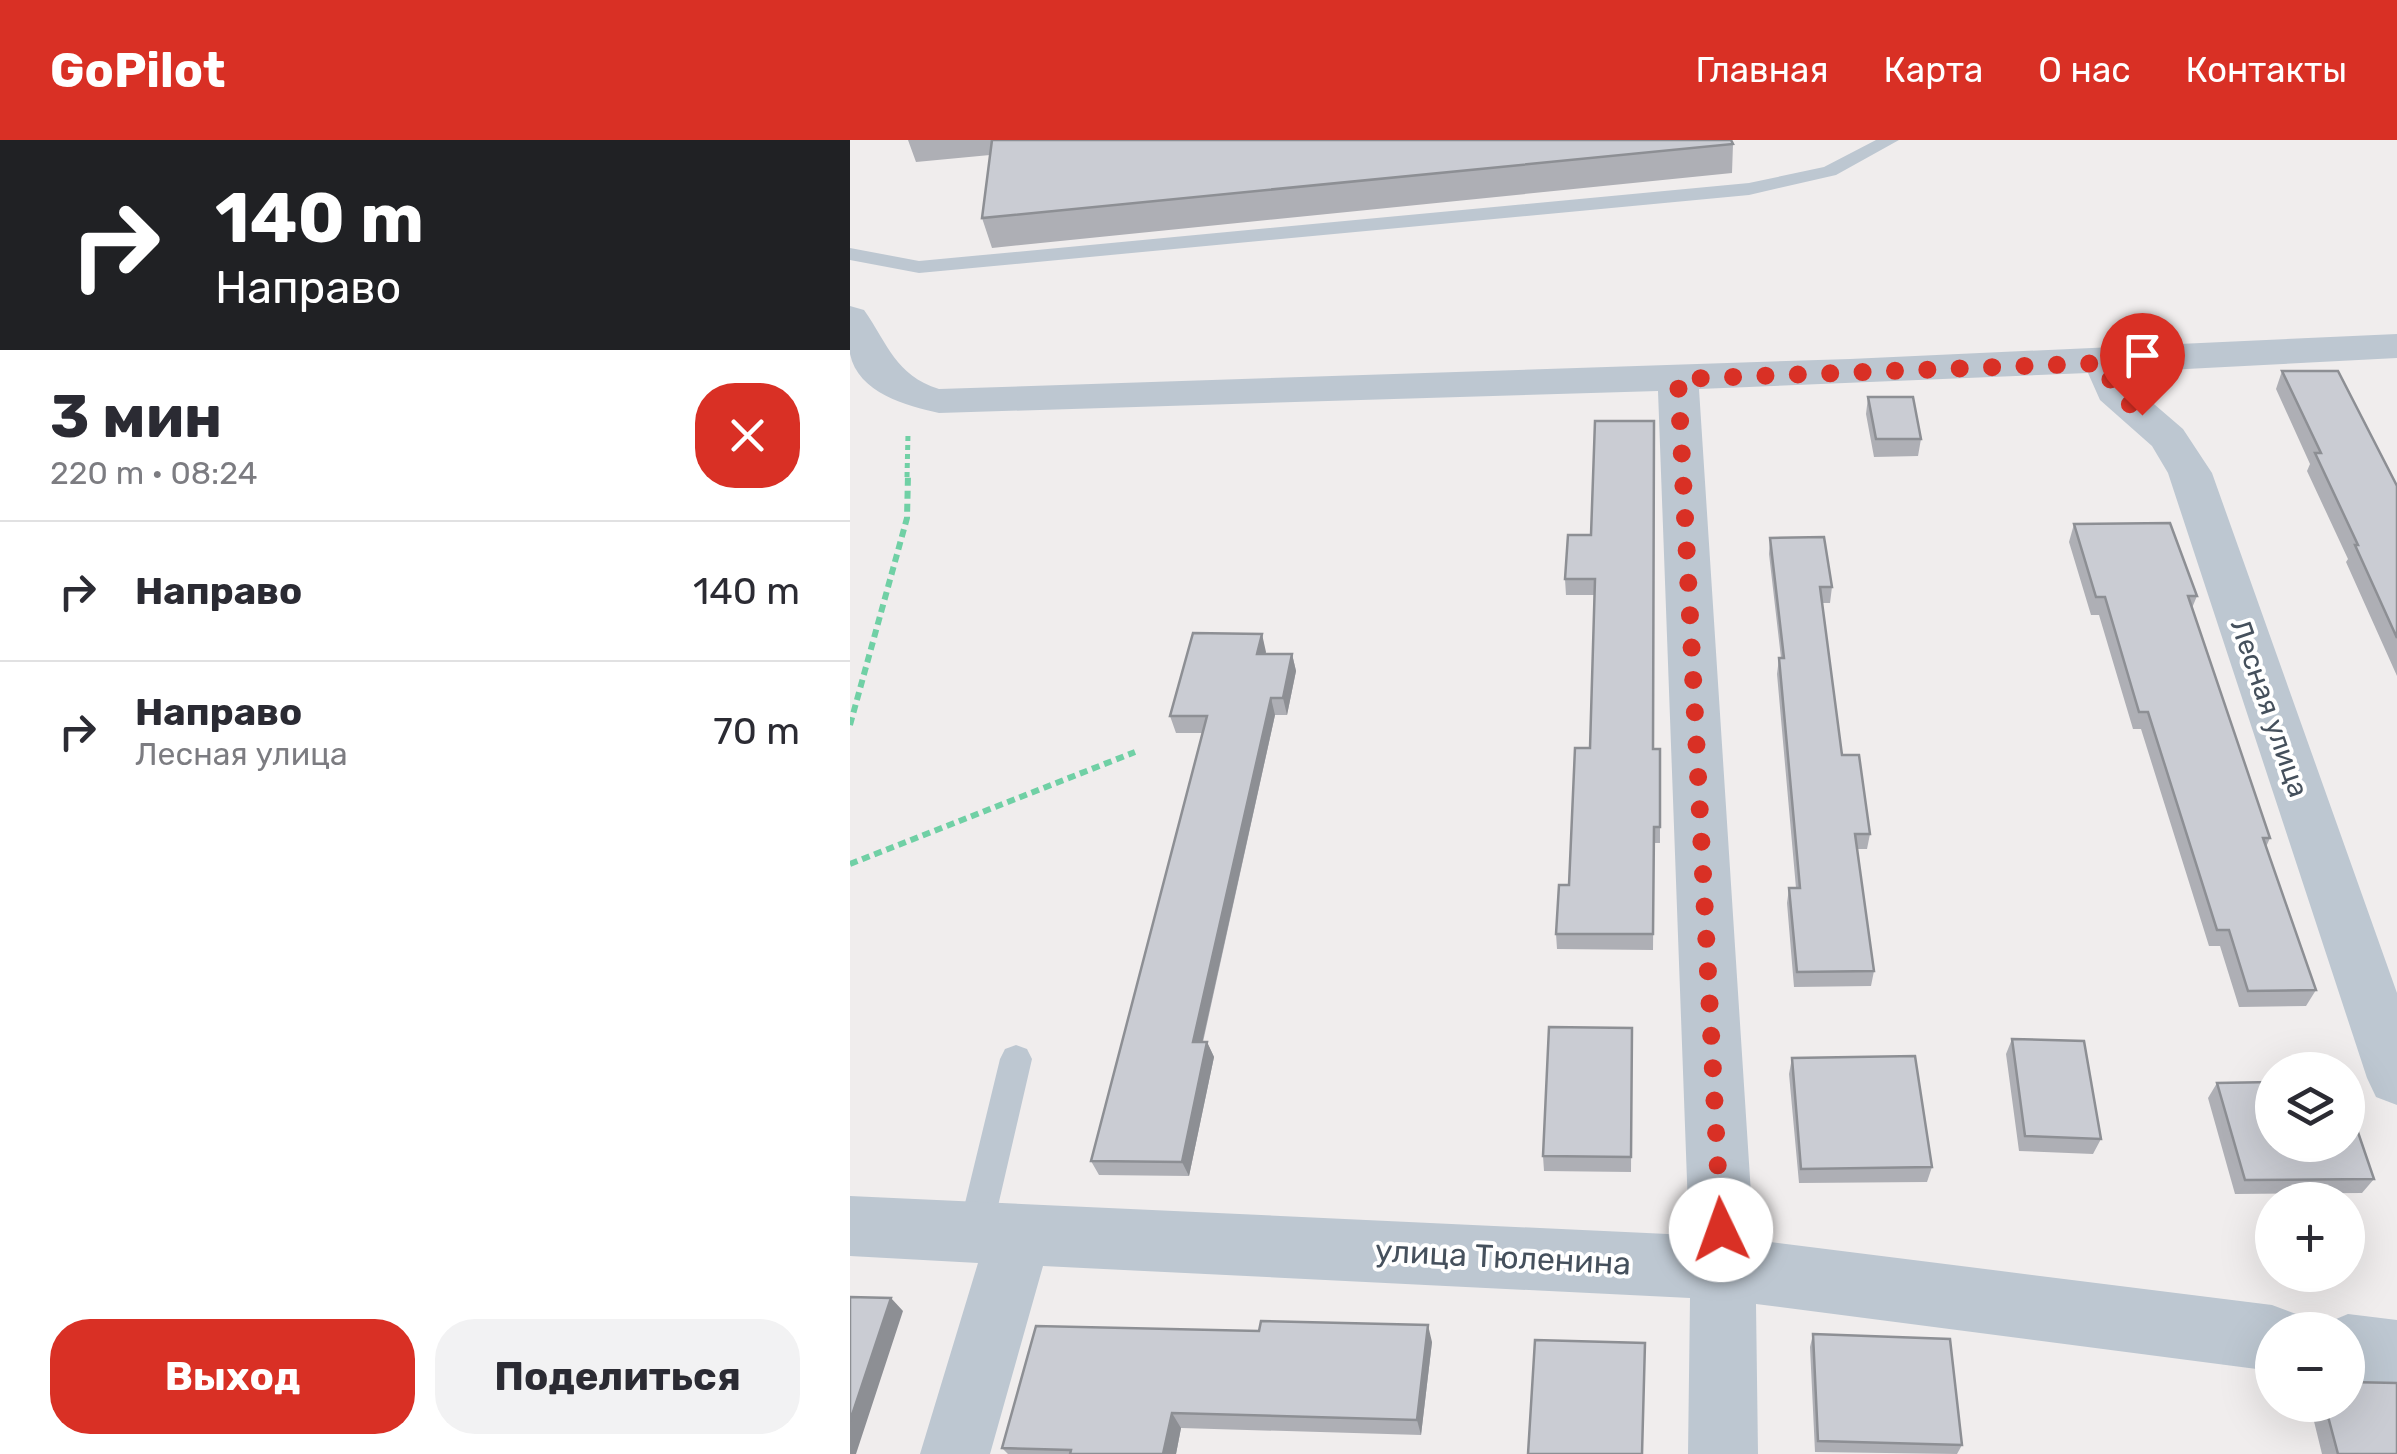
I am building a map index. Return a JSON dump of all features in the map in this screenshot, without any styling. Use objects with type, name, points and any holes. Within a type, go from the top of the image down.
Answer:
[{"type":"street","points":[[850,318],[892,383],[939,400],[1678,379],[2104,363],[2397,346]]},
{"type":"street","name":"Лесная улица","points":[[2104,363],[2115,391],[2168,438],[2190,473],[2397,1078]]},
{"type":"street","points":[[1678,379],[1723,1268],[1723,1454]]},
{"type":"street","name":"улица Тюленина","points":[[850,1226],[1723,1268],[2255,1336]]},
{"type":"street","points":[[955,1454],[997,1233]]},
{"type":"street","points":[[2365,1350],[2397,1354]]},
{"type":"lane","points":[[850,254],[919,267],[1749,189],[1830,170],[1890,140]]},
{"type":"lane","points":[[997,1233],[1016,1059]]},
{"type":"path","points":[[850,725],[907,518],[892,383]]},
{"type":"path","points":[[850,864],[1135,752]]},
{"type":"building","points":[[992,140],[1731,140],[1733,144],[982,218]]},
{"type":"building","points":[[2282,371],[2338,371],[2397,486],[2397,638],[2315,453],[2321,453]]},
{"type":"building","points":[[1868,397],[1913,397],[1921,439],[1876,439]]},
{"type":"building","points":[[1595,421],[1654,421],[1653,749],[1660,749],[1660,827],[1654,827],[1653,934],[1556,934],[1559,885],[1569,885],[1575,748],[1590,748],[1595,579],[1565,579],[1568,535],[1591,535]]},
{"type":"building","points":[[2170,523],[2197,596],[2188,596],[2270,838],[2263,838],[2316,990],[2248,991],[2229,930],[2217,930],[2148,712],[2139,712],[2105,597],[2096,597],[2074,524]]},
{"type":"building","points":[[1824,537],[1832,587],[1820,587],[1842,755],[1859,755],[1870,834],[1855,834],[1874,971],[1797,972],[1789,888],[1800,888],[1779,658],[1784,658],[1770,538]]},
{"type":"building","points":[[1193,633],[1262,634],[1257,654],[1292,654],[1283,698],[1271,698],[1193,1042],[1207,1042],[1182,1162],[1091,1161],[1207,716],[1170,716]]},
{"type":"building","points":[[1549,1027],[1632,1028],[1631,1157],[1543,1156]]},
{"type":"building","points":[[2012,1039],[2084,1041],[2101,1139],[2025,1136]]},
{"type":"building","points":[[1915,1056],[1932,1167],[1801,1169],[1792,1058]]},
{"type":"building","points":[[2255,1082],[2255,1162],[2365,1162],[2365,1153],[2374,1179],[2245,1180],[2217,1083]]},
{"type":"building","points":[[850,1297],[891,1298],[850,1421]]},
{"type":"building","points":[[1261,1321],[1428,1325],[1417,1420],[1172,1413],[1163,1454],[1070,1454],[1071,1450],[1002,1448],[1036,1326],[1259,1331]]},
{"type":"building","points":[[1813,1334],[1950,1339],[1962,1445],[1818,1441]]},
{"type":"building","points":[[1535,1340],[1645,1343],[1642,1454],[1528,1454]]},
{"type":"building","points":[[2365,1382],[2397,1383],[2397,1454],[2338,1454],[2330,1422],[2365,1422]]},
{"type":"route","points":[[1721,1230],[1678,379],[2104,363],[2115,391],[2142,415]]}]
